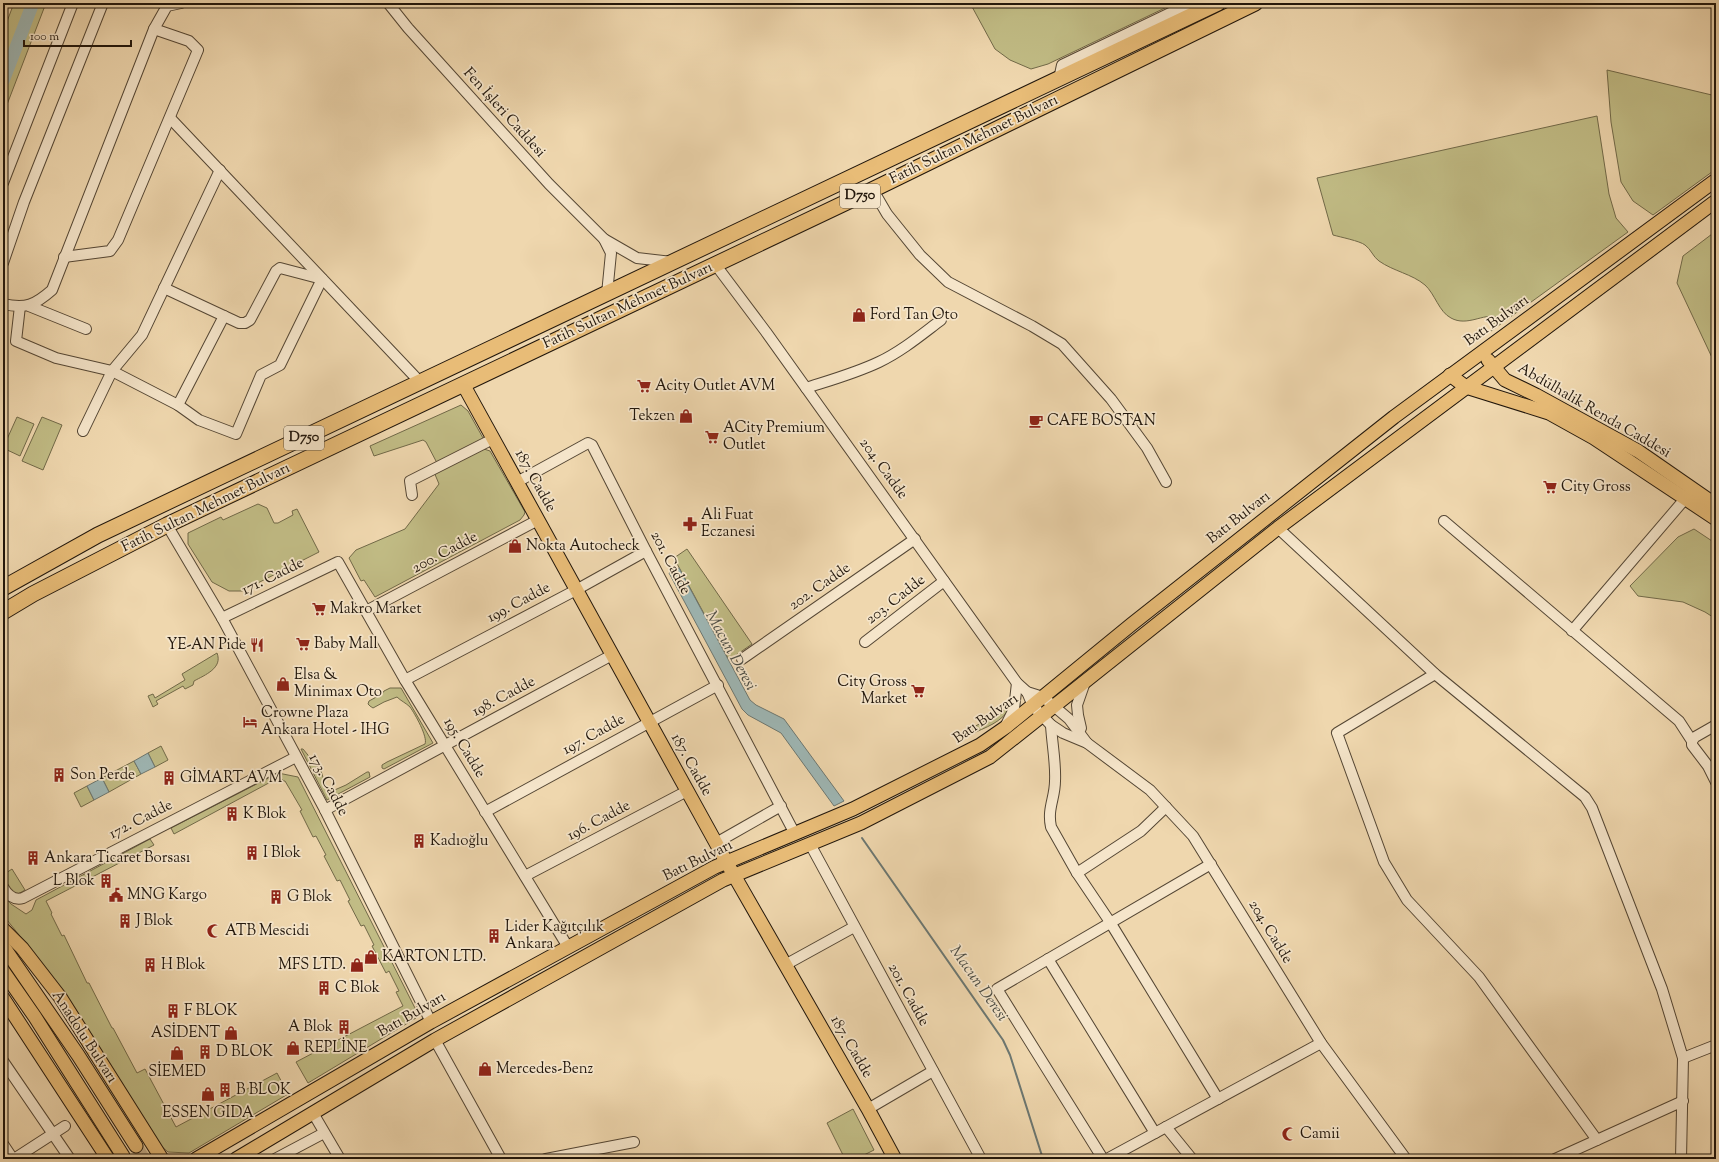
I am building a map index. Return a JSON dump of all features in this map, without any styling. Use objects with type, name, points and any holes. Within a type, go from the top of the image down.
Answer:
[{"type":"highway","name":"Fatih Sultan Mehmet Bulvarı","points":[[3,588],[98,535],[1218,3]]},
{"type":"highway","name":"Fatih Sultan Mehmet Bulvarı","points":[[3,612],[33,594],[167,525],[873,190],[1255,3]]},
{"type":"highway","points":[[3,621],[33,594]]},
{"type":"main road","name":"Batı Bulvarı","points":[[196,1159],[431,1022],[716,867],[853,809],[954,760],[980,745],[1033,706],[1132,624],[1394,416],[1716,180]]},
{"type":"main road","name":"Batı Bulvarı","points":[[236,1159],[435,1040],[716,883],[886,812],[973,766],[1047,721],[1054,707],[1278,528],[1716,201]]},
{"type":"main road","name":"Abdülhalik Renda Caddesi","points":[[1482,352],[1505,380],[1536,394],[1638,451],[1690,494],[1716,519]]},
{"type":"main road","name":"Abdülhalik Renda Caddesi","points":[[1450,375],[1466,387],[1549,413],[1690,494],[1716,505]]},
{"type":"main road","name":"187. Cadde","points":[[463,384],[727,863],[895,1159]]},
{"type":"main road","name":"Anadolu Bulvarı","points":[[5,935],[78,1055],[136,1146]]},
{"type":"main road","points":[[5,935],[22,948],[60,997],[157,1155]]},
{"type":"main road","name":"Anadolu Bulvarı","points":[[3,971],[35,1017],[123,1156]]},
{"type":"main road","points":[[3,998],[108,1159]]},
{"type":"street","points":[[3,183],[73,3]]},
{"type":"street","points":[[3,263],[24,202],[103,3]]},
{"type":"street","points":[[24,306],[40,301],[52,290],[154,29],[165,5],[181,3]]},
{"type":"street","name":"Fen İşleri Caddesi","points":[[388,3],[408,28],[549,184],[604,239]]},
{"type":"street","points":[[1059,79],[1062,65],[1191,3]]},
{"type":"street","points":[[64,257],[110,251],[118,240],[198,50],[189,41],[154,29]]},
{"type":"street","points":[[170,118],[420,382]]},
{"type":"street","points":[[83,431],[112,371],[142,334],[220,170]]},
{"type":"street","points":[[873,190],[888,214],[920,255],[948,282],[1032,326],[1062,344],[1111,399],[1147,448],[1166,482]]},
{"type":"street","points":[[604,239],[637,258],[674,262]]},
{"type":"street","points":[[604,239],[611,253],[607,294]]},
{"type":"street","name":"204. Cadde","points":[[716,264],[915,539],[1016,682],[1027,692],[1033,706],[1047,721],[1063,733],[1087,742]]},
{"type":"street","points":[[164,288],[239,323],[245,323],[250,320],[276,271],[280,268],[322,279]]},
{"type":"street","points":[[24,306],[16,341],[56,358],[112,371],[178,405],[198,420],[236,434],[262,375],[280,365],[322,279]]},
{"type":"street","points":[[3,304],[24,306],[86,329]]},
{"type":"street","points":[[178,405],[224,316]]},
{"type":"street","points":[[806,388],[857,372],[881,361],[913,341],[941,320]]},
{"type":"street","points":[[412,495],[410,480],[493,439]]},
{"type":"street","name":"201. Cadde","points":[[517,482],[590,443],[795,834]]},
{"type":"street","points":[[1572,630],[1690,494]]},
{"type":"street","name":"200. Cadde","points":[[366,611],[538,520]]},
{"type":"street","points":[[1444,521],[1679,721],[1692,741],[1692,745],[1708,766],[1716,782]]},
{"type":"street","name":"173. Cadde","points":[[167,525],[222,618],[325,810],[431,1022]]},
{"type":"street","points":[[1278,528],[1435,674],[1585,797],[1592,808],[1662,989],[1683,1058],[1681,1159]]},
{"type":"street","name":"202. Cadde","points":[[742,659],[915,539]]},
{"type":"street","name":"199. Cadde","points":[[405,680],[576,590],[646,551]]},
{"type":"street","name":"195. Cadde","points":[[338,562],[405,680],[568,947]]},
{"type":"street","name":"171. Cadde","points":[[222,618],[338,562]]},
{"type":"street","name":"203. Cadde","points":[[865,642],[944,581]]},
{"type":"street","name":"198. Cadde","points":[[325,810],[612,655]]},
{"type":"street","points":[[1435,674],[1337,733],[1384,862],[1407,900],[1479,977],[1597,1140]]},
{"type":"street","points":[[1006,727],[1014,709],[1016,682]]},
{"type":"street","points":[[1079,732],[1081,728],[1078,715],[1078,705],[1085,682]]},
{"type":"street","name":"197. Cadde","points":[[486,812],[718,685]]},
{"type":"street","name":"204. Cadde","points":[[1027,692],[1043,697],[1069,719],[1087,742],[1150,790],[1193,836],[1321,1043],[1406,1159]]},
{"type":"street","points":[[1047,721],[1056,770],[1055,784],[1050,804],[1050,820],[1060,844],[1077,873],[1110,922],[1218,1099]]},
{"type":"street","points":[[1692,741],[1716,726]]},
{"type":"street","name":"172. Cadde","points":[[3,887],[11,896],[19,899],[23,898],[296,757]]},
{"type":"street","name":"196. Cadde","points":[[525,876],[688,791]]},
{"type":"street","points":[[716,843],[781,806]]},
{"type":"street","points":[[1077,873],[1136,835],[1166,807]]},
{"type":"street","name":"201. Cadde","points":[[810,844],[981,1159]]},
{"type":"street","points":[[1103,1159],[997,989],[1211,864]]},
{"type":"street","points":[[785,965],[854,927]]},
{"type":"street","points":[[1048,959],[1155,1133]]},
{"type":"street","points":[[435,1040],[501,1159]]},
{"type":"street","points":[[1107,1159],[1321,1043]]},
{"type":"street","points":[[1683,1058],[1716,1045]]},
{"type":"street","points":[[3,1061],[70,1159]]},
{"type":"street","points":[[868,1109],[933,1071]]},
{"type":"street","points":[[1556,1159],[1683,1101]]},
{"type":"street","points":[[313,1113],[340,1159]]},
{"type":"street","points":[[3,1144],[14,1159],[65,1126]]},
{"type":"street","points":[[1166,1127],[1192,1159]]},
{"type":"street","points":[[280,1158],[324,1133]]},
{"type":"street","points":[[546,1159],[588,1155],[634,1142]]},
{"type":"shaded area","points":[[14,3],[46,3],[3,115],[3,32]]},
{"type":"shaded area","points":[[970,3],[1162,3],[1167,7],[1048,64],[1031,69],[1010,60],[995,49]]},
{"type":"shaded area","points":[[1607,70],[1716,96],[1716,169],[1653,215],[1633,201],[1621,182],[1611,122]]},
{"type":"shaded area","points":[[1597,116],[1609,194],[1616,218],[1628,232],[1491,331],[1496,317],[1491,316],[1469,321],[1451,318],[1443,312],[1432,293],[1420,281],[1379,261],[1367,247],[1362,244],[1333,235],[1317,178]]},
{"type":"shaded area","points":[[1716,231],[1716,366],[1677,283],[1683,256]]},
{"type":"shaded area","points":[[461,405],[468,411],[483,438],[482,440],[437,463],[426,442],[423,440],[374,456],[370,446]]},
{"type":"shaded area","points":[[17,417],[34,424],[20,456],[3,448]]},
{"type":"shaded area","points":[[42,417],[62,425],[43,470],[22,461]]},
{"type":"shaded area","points":[[484,449],[490,451],[525,512],[524,515],[520,520],[375,597],[364,580],[361,581],[349,558],[356,550],[405,529],[439,484],[434,472]]},
{"type":"shaded area","points":[[258,504],[267,508],[274,523],[278,523],[293,515],[292,511],[297,509],[319,552],[242,591],[229,591],[212,582],[188,544],[188,533],[221,517],[223,520]]},
{"type":"shaded area","points":[[1694,529],[1712,541],[1716,551],[1716,619],[1683,602],[1638,596],[1630,586],[1678,537]]},
{"type":"shaded area","points":[[687,549],[752,644],[729,660],[674,558]]},
{"type":"shaded area","points":[[217,653],[217,663],[212,670],[194,681],[193,685],[185,689],[183,686],[156,701],[158,704],[153,707],[148,696],[153,694],[155,698],[185,680],[182,674]]},
{"type":"shaded area","points":[[390,688],[401,688],[433,743],[384,769],[382,768],[382,765],[425,744],[425,736],[412,710],[397,697],[373,708],[368,704],[369,701]]},
{"type":"shaded area","points":[[1010,703],[1011,706],[1007,712],[998,721],[969,735],[966,731],[1002,712]]},
{"type":"shaded area","points":[[161,746],[168,760],[155,767],[148,753]]},
{"type":"shaded area","points":[[301,749],[303,749],[321,771],[327,790],[330,792],[346,785],[367,772],[369,772],[370,777],[327,800]]},
{"type":"shaded area","points":[[134,761],[141,774],[109,792],[102,778]]},
{"type":"shaded area","points":[[278,773],[298,777],[417,1012],[416,1018],[308,1083],[296,1062],[403,1006],[396,992],[399,991],[389,971],[386,973],[372,946],[374,945],[364,925],[361,926],[348,901],[350,900],[340,880],[337,881],[324,856],[326,855],[316,836],[313,837],[300,811],[302,810],[285,781],[282,779],[279,780],[278,778],[174,834],[171,828]]},
{"type":"shaded area","points":[[87,786],[94,800],[81,807],[74,793]]},
{"type":"shaded area","points":[[150,839],[154,845],[46,901],[62,936],[64,935],[87,983],[89,983],[137,1073],[145,1069],[176,1127],[277,1073],[288,1094],[189,1153],[168,1152],[160,1145],[48,971],[3,915],[3,895],[11,904],[26,914],[32,910],[36,900]]},
{"type":"shaded area","points":[[12,869],[25,890],[18,894],[12,892],[3,877],[3,875]]},
{"type":"shaded area","points":[[853,1109],[874,1150],[856,1159],[845,1159],[827,1123]]},
{"type":"water","points":[[679,568],[750,700],[756,705],[784,719],[844,801],[834,806],[781,733],[748,715],[742,709],[669,573]]},
{"type":"water","points":[[148,753],[155,767],[141,774],[134,761]]},
{"type":"water","points":[[102,778],[109,792],[94,800],[87,786]]},
{"type":"waterway","points":[[3,81],[33,3]]},
{"type":"waterway","name":"Macun Deresi","points":[[862,838],[1003,1040],[1010,1055],[1043,1159]]},
{"type":"tunnel","points":[[136,1146],[144,1159]]},
{"type":"place","name":"Ford Tan Oto","points":[[859,315]]},
{"type":"place","name":"Acity Outlet AVM","points":[[644,386]]},
{"type":"place","name":"Tekzen","points":[[686,416]]},
{"type":"place","name":"CAFE BOSTAN","points":[[1036,421]]},
{"type":"place","name":"ACity Premium Outlet","points":[[712,437]]},
{"type":"place","name":"City Gross","points":[[1550,487]]},
{"type":"place","name":"Ali Fuat Eczanesi","points":[[690,524]]},
{"type":"place","name":"Nokta Autocheck","points":[[515,546]]},
{"type":"place","name":"Makro Market","points":[[319,609]]},
{"type":"place","name":"Baby Mall","points":[[303,644]]},
{"type":"place","name":"YE-AN Pide","points":[[257,645]]},
{"type":"place","name":"Elsa & Minimax Oto","points":[[283,684]]},
{"type":"place","name":"City Gross Market","points":[[918,691]]},
{"type":"place","name":"Crowne Plaza Ankara Hotel - IHG","points":[[250,722]]},
{"type":"place","name":"Son Perde","points":[[59,775]]},
{"type":"place","name":"GİMART AVM","points":[[169,778]]},
{"type":"place","name":"K Blok","points":[[232,814]]},
{"type":"place","name":"Kadıoğlu","points":[[419,841]]},
{"type":"place","name":"I Blok","points":[[252,853]]},
{"type":"place","name":"Ankara Ticaret Borsası","points":[[33,858]]},
{"type":"place","name":"L Blok","points":[[106,881]]},
{"type":"place","name":"MNG Kargo","points":[[116,895]]},
{"type":"place","name":"G Blok","points":[[276,897]]},
{"type":"place","name":"J Blok","points":[[125,921]]},
{"type":"place","name":"ATB Mescidi","points":[[214,931]]},
{"type":"place","name":"Lider Kağıtçılık Ankara","points":[[494,936]]},
{"type":"place","name":"KARTON LTD.","points":[[371,957]]},
{"type":"place","name":"H Blok","points":[[150,965]]},
{"type":"place","name":"MFS LTD.","points":[[357,965]]},
{"type":"place","name":"C Blok","points":[[324,988]]},
{"type":"place","name":"F BLOK","points":[[173,1011]]},
{"type":"place","name":"A Blok","points":[[344,1027]]},
{"type":"place","name":"ASİDENT","points":[[231,1033]]},
{"type":"place","name":"REPLİNE","points":[[293,1048]]},
{"type":"place","name":"D BLOK","points":[[205,1052]]},
{"type":"place","name":"SİEMED","points":[[177,1053]]},
{"type":"place","name":"Mercedes-Benz","points":[[485,1069]]},
{"type":"place","name":"B BLOK","points":[[225,1090]]},
{"type":"place","name":"ESSEN GIDA","points":[[208,1094]]},
{"type":"place","name":"Camii","points":[[1289,1134]]}]
